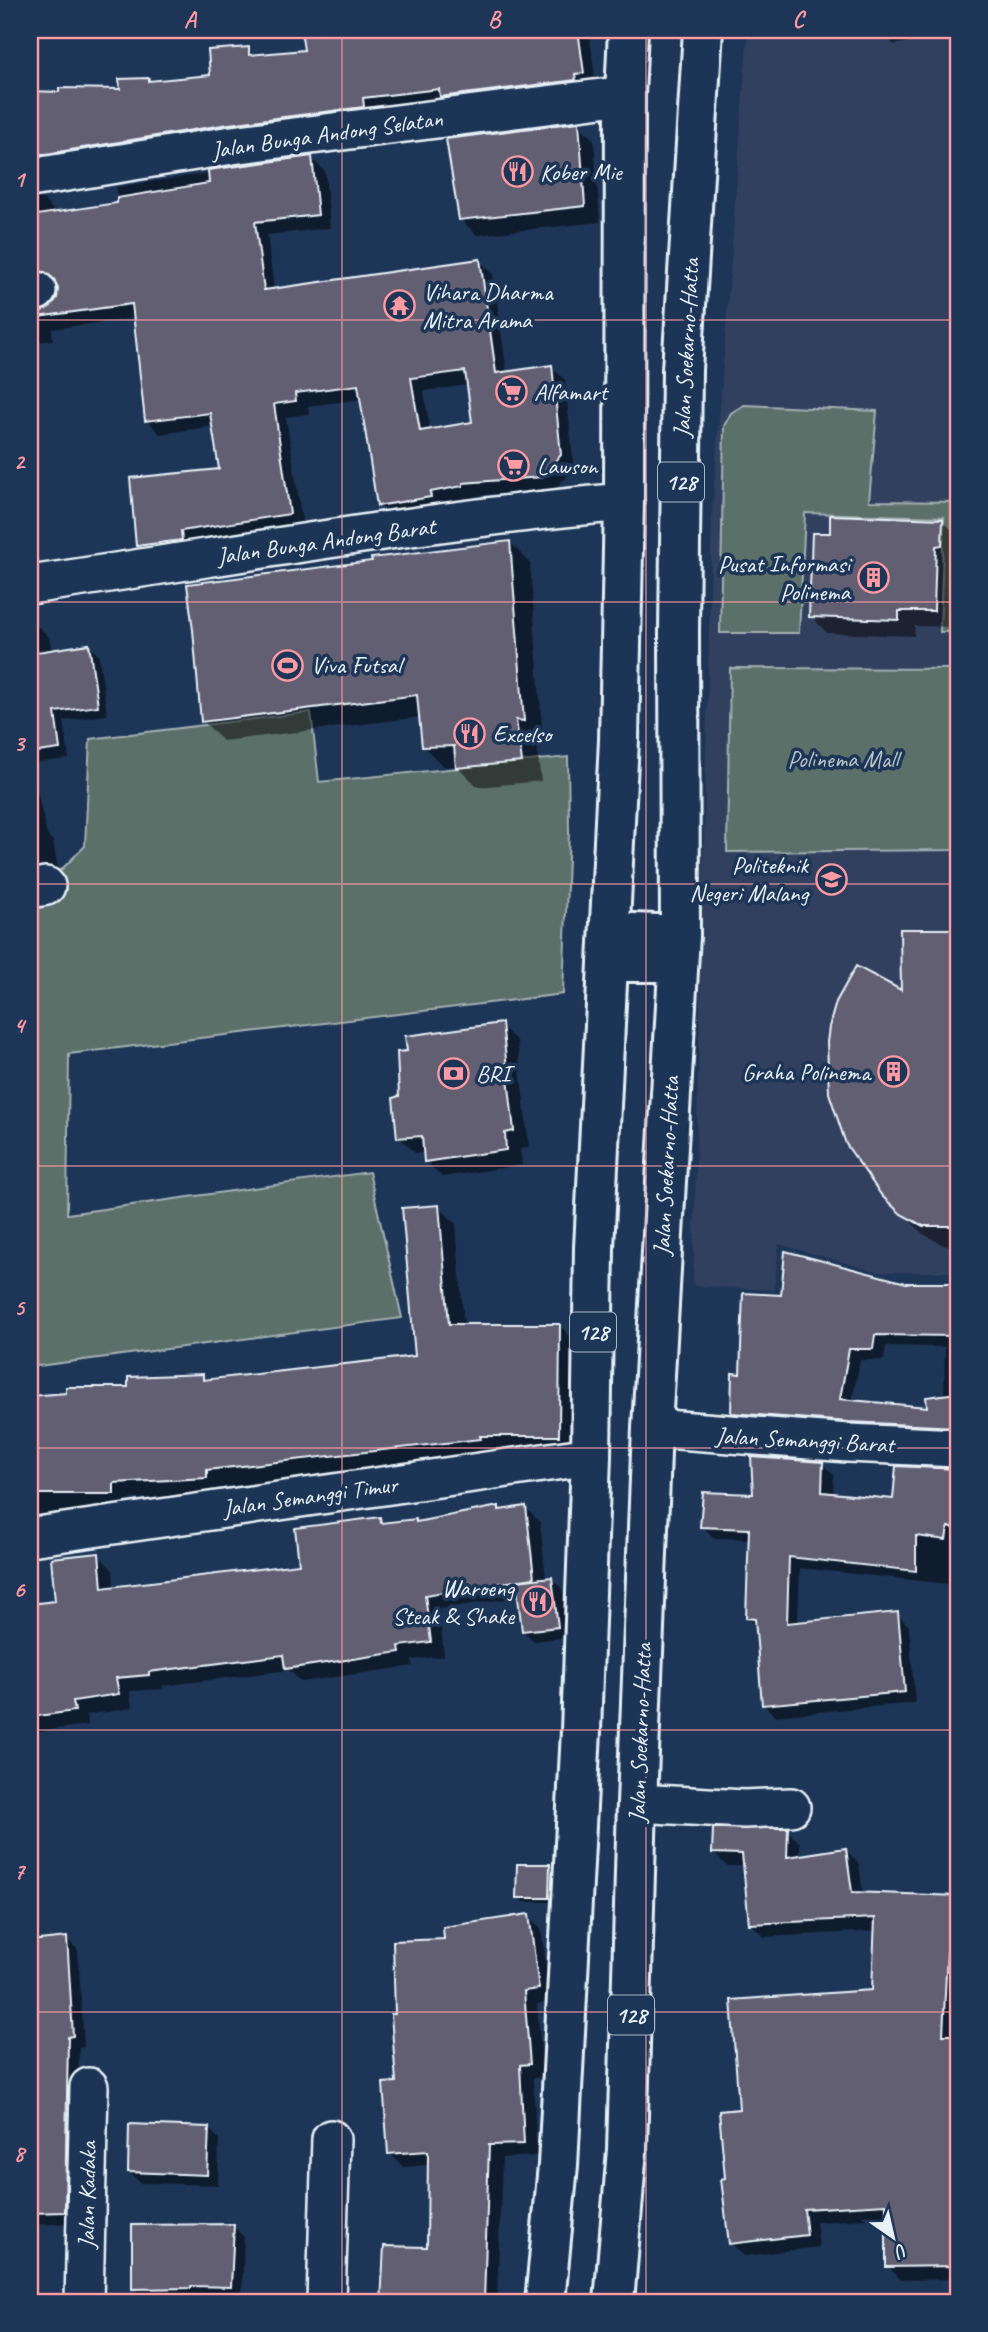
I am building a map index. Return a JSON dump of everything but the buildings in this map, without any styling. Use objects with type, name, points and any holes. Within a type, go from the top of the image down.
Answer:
[{"type":"main road","name":"128","points":[[545,2302],[558,2165],[581,1731],[591,1456],[594,1248],[619,740],[624,502],[625,95],[628,30]]},
{"type":"main road","name":"Jalan Soekarno-Hatta","points":[[614,2302],[627,2150],[652,1428],[679,948],[682,370],[703,30]]},
{"type":"main road","points":[[610,947],[679,948]]},
{"type":"main road","points":[[581,1731],[640,1727]]},
{"type":"street","name":"Jalan Bunga Andong Selatan","points":[[30,178],[232,145],[625,95]]},
{"type":"street","name":"Jalan Bunga Andong Barat","points":[[30,585],[376,532],[624,502]]},
{"type":"street","name":"Jalan Semanggi Barat","points":[[652,1428],[823,1442],[958,1448]]},
{"type":"street","name":"Jalan Semanggi Timur","points":[[30,1536],[591,1456]]},
{"type":"street","points":[[637,1803],[744,1809],[791,1807]]},
{"type":"street","name":"Jalan Kadaka","points":[[84,2302],[89,2087]]},
{"type":"street","points":[[326,2302],[331,2139]]},
{"type":"shaded area","name":"Politeknik Negeri Malang","points":[[748,30],[958,30],[958,1272],[879,1272],[779,1244],[774,1290],[693,1286],[712,514]]},
{"type":"green space","points":[[744,405],[877,411],[869,501],[958,502],[958,632],[940,632],[944,517],[805,513],[799,633],[720,633],[724,426],[731,413]]},
{"type":"green space","name":"Polinema Mall","points":[[730,668],[958,669],[958,850],[727,852]]},
{"type":"green space","points":[[311,712],[319,782],[568,757],[569,831],[563,994],[69,1054],[67,1214],[369,1172],[402,1318],[30,1367],[30,875],[61,870],[85,846],[90,739]]},
{"type":"place","name":"Kober Mie","points":[[517,172]]},
{"type":"place","name":"Vihara Dharma Mitra Arama","points":[[400,306]]},
{"type":"place","name":"Alfamart","points":[[511,392]]},
{"type":"place","name":"Lawson","points":[[514,466]]},
{"type":"place","name":"Pusat Informasi Polinema","points":[[873,578]]},
{"type":"place","name":"Viva Futsal","points":[[288,665]]},
{"type":"place","name":"Excelso","points":[[470,734]]},
{"type":"place","name":"Politeknik Negeri Malang","points":[[831,879]]},
{"type":"place","name":"Graha Polinema","points":[[893,1072]]},
{"type":"place","name":"BRI","points":[[453,1074]]},
{"type":"place","name":"Waroeng Steak & Shake","points":[[537,1602]]}]
